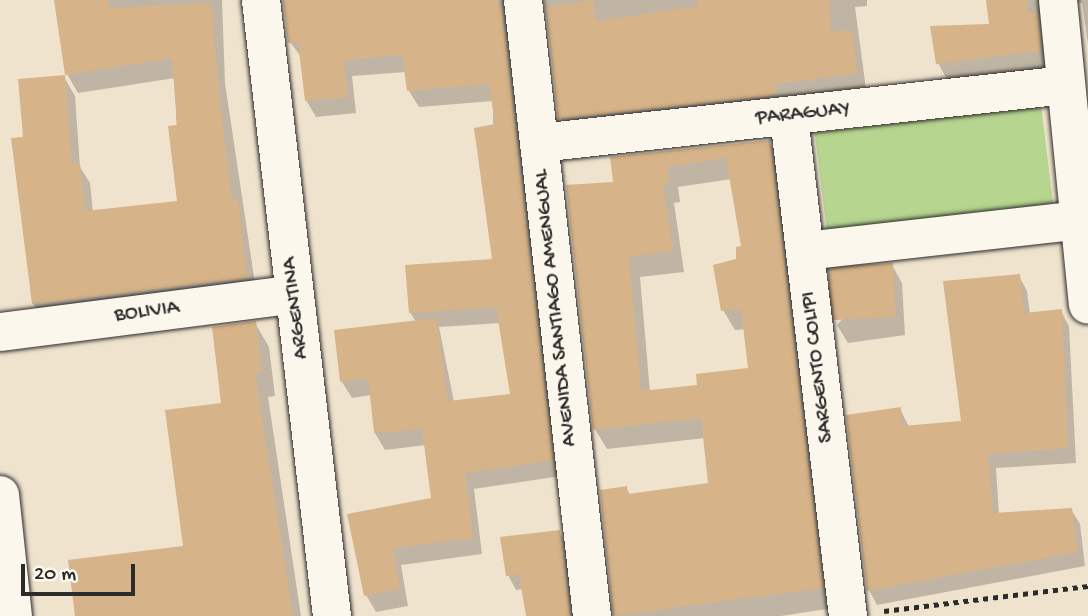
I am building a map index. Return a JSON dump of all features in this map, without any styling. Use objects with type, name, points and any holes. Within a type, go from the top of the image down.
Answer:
[{"type":"street","name":"ARGENTINA","points":[[261,0],[332,616]]},
{"type":"street","name":"AVENIDA SANTIAGO AMENGUAL","points":[[523,0],[592,616]]},
{"type":"street","points":[[1058,0],[1088,305]]},
{"type":"street","name":"PARAGUAY","points":[[539,143],[1066,85]]},
{"type":"street","name":"SARGENTO COLIPI","points":[[789,117],[848,616]]},
{"type":"street","points":[[805,251],[1080,220]]},
{"type":"street","name":"BOLIVIA","points":[[0,332],[295,294]]},
{"type":"street","points":[[0,495],[7,592]]},
{"type":"path","points":[[848,616],[1088,586]]},
{"type":"green space","points":[[1041,105],[1054,209],[827,237],[815,133]]},
{"type":"building","points":[[54,0],[108,0],[109,8],[211,3],[232,200],[238,199],[247,278],[32,304],[11,138],[23,137],[18,79],[65,75]],"holes":[[[172,58],[177,125],[168,126],[177,201],[85,211],[80,163],[72,164],[65,75]]]},
{"type":"building","points":[[283,0],[498,0],[502,13],[553,460],[465,473],[473,538],[393,548],[400,589],[364,596],[347,514],[431,498],[422,429],[374,433],[368,378],[340,382],[334,330],[436,318],[448,401],[510,394],[496,307],[409,313],[405,265],[492,259],[474,128],[495,124],[489,84],[407,91],[402,55],[344,60],[348,97],[305,101],[298,42],[288,43]]},
{"type":"building","points":[[593,0],[596,21],[698,6],[697,0],[829,0],[831,32],[852,30],[858,73],[775,84],[776,92],[770,96],[558,119],[546,7]]},
{"type":"building","points":[[986,0],[1027,0],[1029,13],[1037,12],[1041,51],[936,64],[930,26],[989,24]]},
{"type":"building","points":[[770,140],[823,588],[613,616],[600,490],[627,486],[628,494],[708,483],[701,418],[593,430],[566,185],[613,182],[610,157]],"holes":[[[726,158],[741,246],[736,247],[736,259],[713,265],[721,311],[741,309],[748,368],[696,374],[697,385],[641,391],[629,257],[673,251],[663,183],[670,182],[667,167]]]},
{"type":"building","points":[[893,263],[896,317],[831,320],[828,266]]},
{"type":"building","points":[[1020,274],[1024,313],[1062,309],[1068,448],[988,454],[993,513],[1072,508],[1078,552],[867,591],[846,415],[901,407],[902,426],[961,421],[943,281]]},
{"type":"building","points":[[256,321],[262,373],[255,373],[293,616],[75,616],[68,560],[183,546],[165,410],[221,403],[212,327]]},
{"type":"building","points":[[560,530],[570,616],[526,616],[519,574],[506,576],[500,537]]}]
